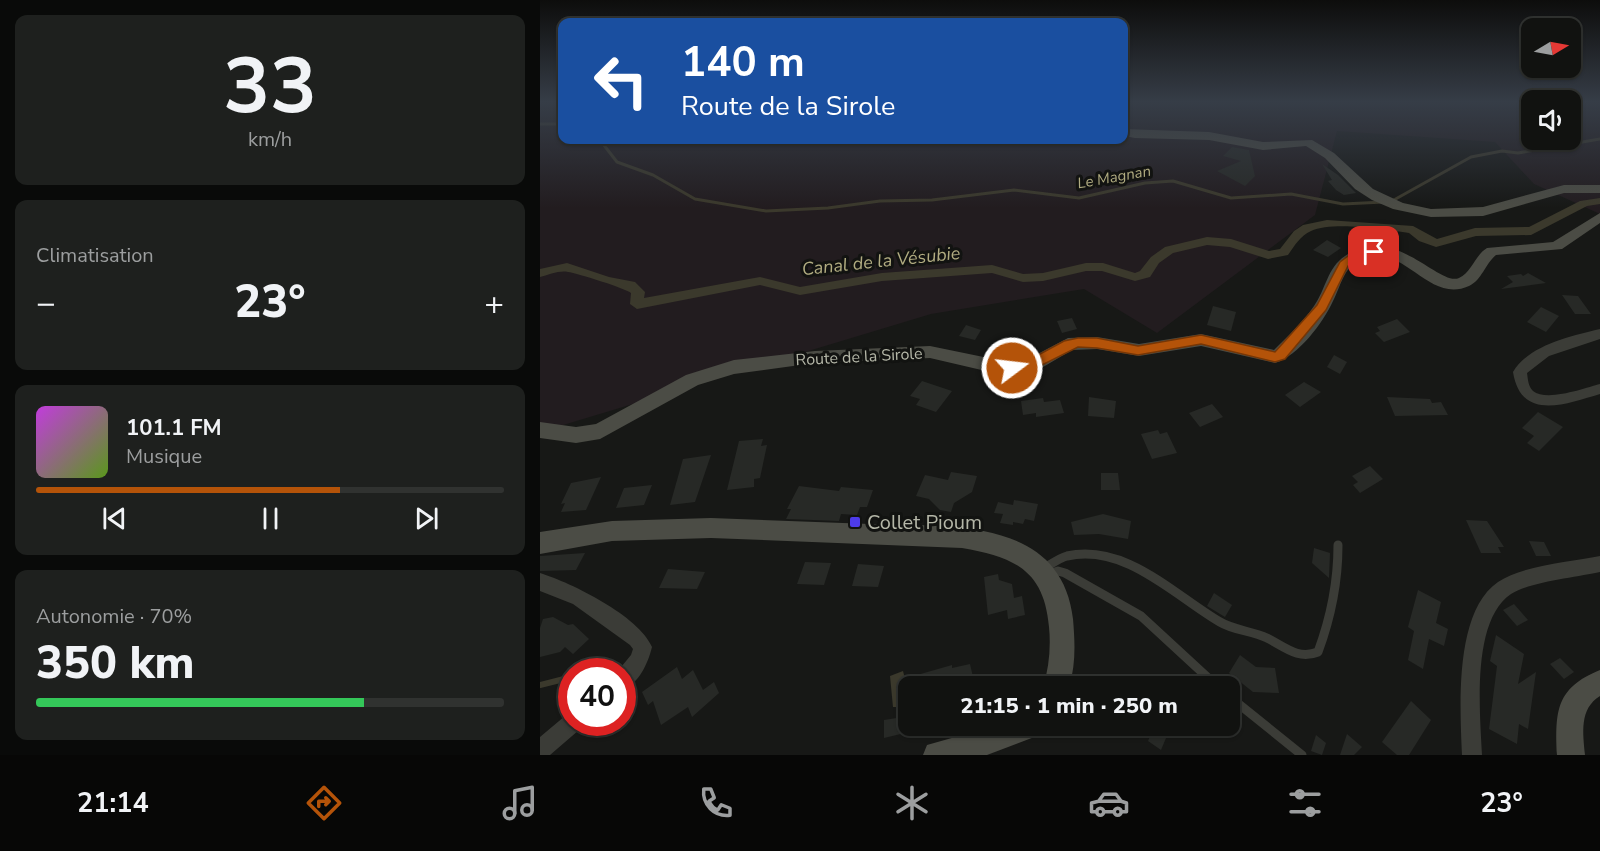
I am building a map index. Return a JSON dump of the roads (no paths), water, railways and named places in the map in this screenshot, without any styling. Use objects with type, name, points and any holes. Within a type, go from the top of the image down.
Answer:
[{"type":"street","points":[[1217,137],[1262,146],[1308,143],[1325,152],[1362,188],[1413,210],[1440,214],[1475,213],[1516,204],[1554,189],[1573,186],[1600,189]]},
{"type":"street","name":"Route de la Sirole","points":[[540,430],[576,435],[600,431],[621,422],[672,390],[700,378],[734,367],[815,357],[930,352],[1003,368],[1017,368],[1032,365],[1068,344],[1097,343],[1138,350],[1201,340],[1275,357],[1280,355],[1315,317],[1328,297],[1340,269],[1356,256],[1374,252],[1394,253],[1413,261],[1437,280],[1461,284],[1470,278],[1483,256],[1492,251],[1557,246],[1600,217]]},
{"type":"street","points":[[1600,334],[1548,351],[1530,361],[1520,372],[1520,381],[1526,390],[1541,401],[1561,400],[1600,389]]},
{"type":"street","points":[[540,543],[612,531],[711,528],[962,538],[997,543],[1021,553],[1044,572],[1055,587],[1062,614],[1063,641],[1058,676]]},
{"type":"street","points":[[1472,755],[1470,714],[1473,662],[1484,614],[1494,595],[1508,586],[1600,564]]},
{"type":"street","points":[[540,582],[555,585],[582,598],[637,638],[643,647],[636,664]]},
{"type":"street","points":[[1570,755],[1568,720],[1574,700],[1593,685],[1600,683]]},
{"type":"street","points":[[540,750],[558,735]]},
{"type":"street","points":[[937,755],[1003,736]]},
{"type":"lane","points":[[1044,572],[1061,558],[1076,555],[1097,554],[1116,558],[1146,574],[1224,625],[1246,629],[1277,643],[1297,656],[1309,656],[1318,651],[1333,612],[1338,582],[1338,545]]},
{"type":"lane","points":[[1044,572],[1065,573],[1142,616],[1206,676]]},
{"type":"lane","points":[[1240,705],[1302,755]]},
{"type":"waterway","name":"Le Magnan","points":[[1392,201],[1471,157],[1502,151],[1518,153],[1600,139]]},
{"type":"waterway","name":"Le Magnan","points":[[603,144],[617,162],[653,175],[695,199],[766,211],[828,208],[880,201],[932,200],[1014,190],[1079,198],[1145,183],[1173,181],[1231,198],[1291,194],[1343,204],[1384,202]]},
{"type":"waterway","name":"Canal de la Vésubie","points":[[540,273],[567,267],[607,281],[630,285],[638,292],[637,304],[760,281],[800,291],[882,277],[992,269],[1023,278],[1043,277],[1086,267],[1103,267],[1135,277],[1145,274],[1155,260],[1169,250],[1207,241],[1231,243],[1268,255],[1284,252],[1291,241],[1307,228],[1338,224],[1413,230],[1423,238],[1436,243],[1475,232],[1531,231],[1584,203],[1600,201]]},
{"type":"waterway","points":[[540,685],[558,680]]},
{"type":"place","name":"Collet Pioum","points":[[855,522]]}]
